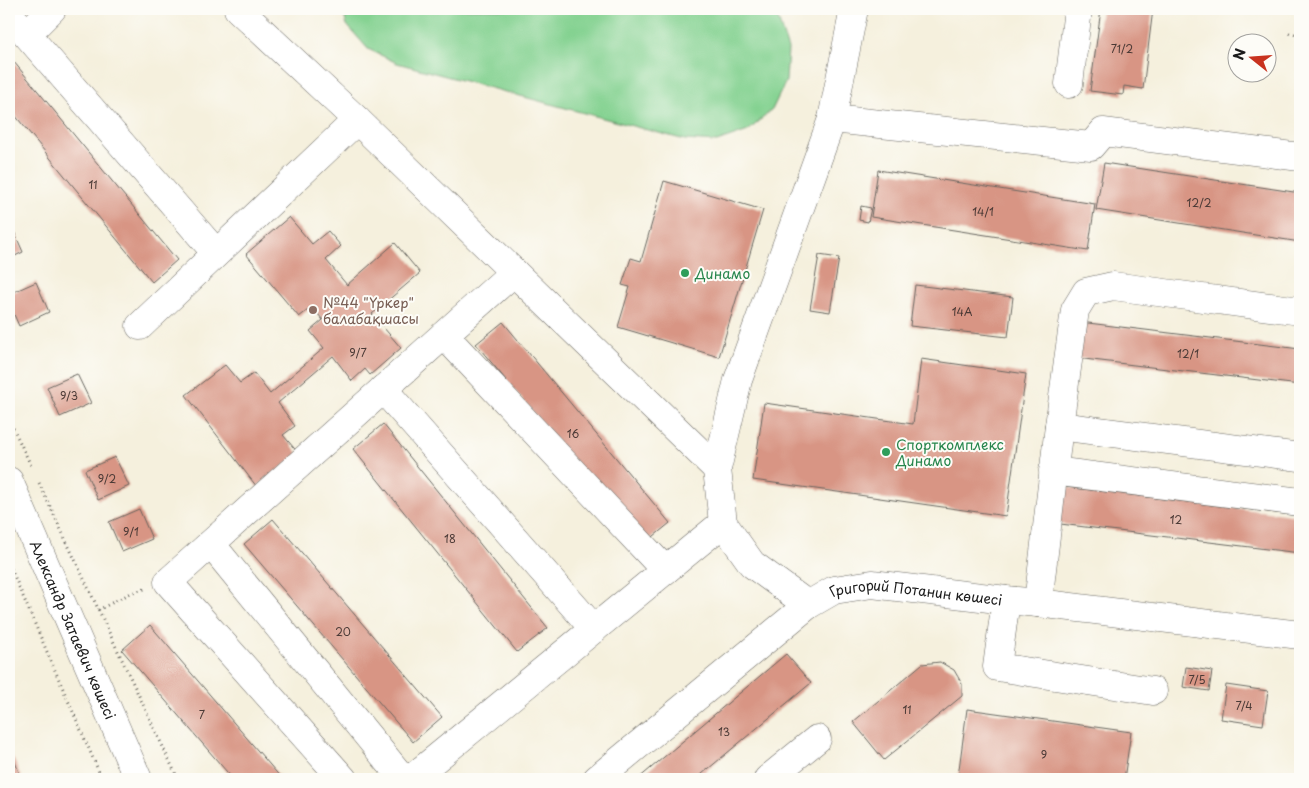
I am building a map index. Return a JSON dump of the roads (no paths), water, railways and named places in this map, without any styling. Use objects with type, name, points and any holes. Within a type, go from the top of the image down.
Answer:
[{"type":"street","points":[[27,34],[52,9]]},
{"type":"street","points":[[238,9],[357,120],[717,469]]},
{"type":"street","points":[[808,605],[752,564],[723,523],[717,469],[738,380],[832,119],[854,9]]},
{"type":"street","points":[[1069,84],[1078,9]]},
{"type":"street","points":[[9,14],[216,253]]},
{"type":"street","points":[[832,119],[1091,146],[1103,132],[1300,157]]},
{"type":"street","points":[[140,326],[357,120]]},
{"type":"street","points":[[343,779],[168,582],[514,272]]},
{"type":"street","points":[[1038,603],[1058,426],[1075,310],[1086,292],[1113,286],[1300,311]]},
{"type":"street","points":[[444,335],[665,570]]},
{"type":"street","points":[[383,389],[594,629]]},
{"type":"street","points":[[1058,426],[1300,457]]},
{"type":"street","points":[[1053,471],[1300,502]]},
{"type":"street","name":"Александр Затаевич көшесі","points":[[9,481],[138,779]]},
{"type":"street","points":[[411,779],[723,523]]},
{"type":"street","points":[[211,544],[403,779]]},
{"type":"street","name":"Григорий Потанин көшесі","points":[[597,779],[808,605],[834,590],[872,584],[1300,636]]},
{"type":"street","points":[[1006,600],[997,667],[1153,691]]},
{"type":"street","points":[[768,779],[817,739]]},
{"type":"place","name":"Динамо","points":[[685,273]]},
{"type":"place","name":"№44 \"Үркер\" балабақшасы","points":[[313,310]]},
{"type":"place","name":"Спорткомплекс Динамо","points":[[886,452]]}]
